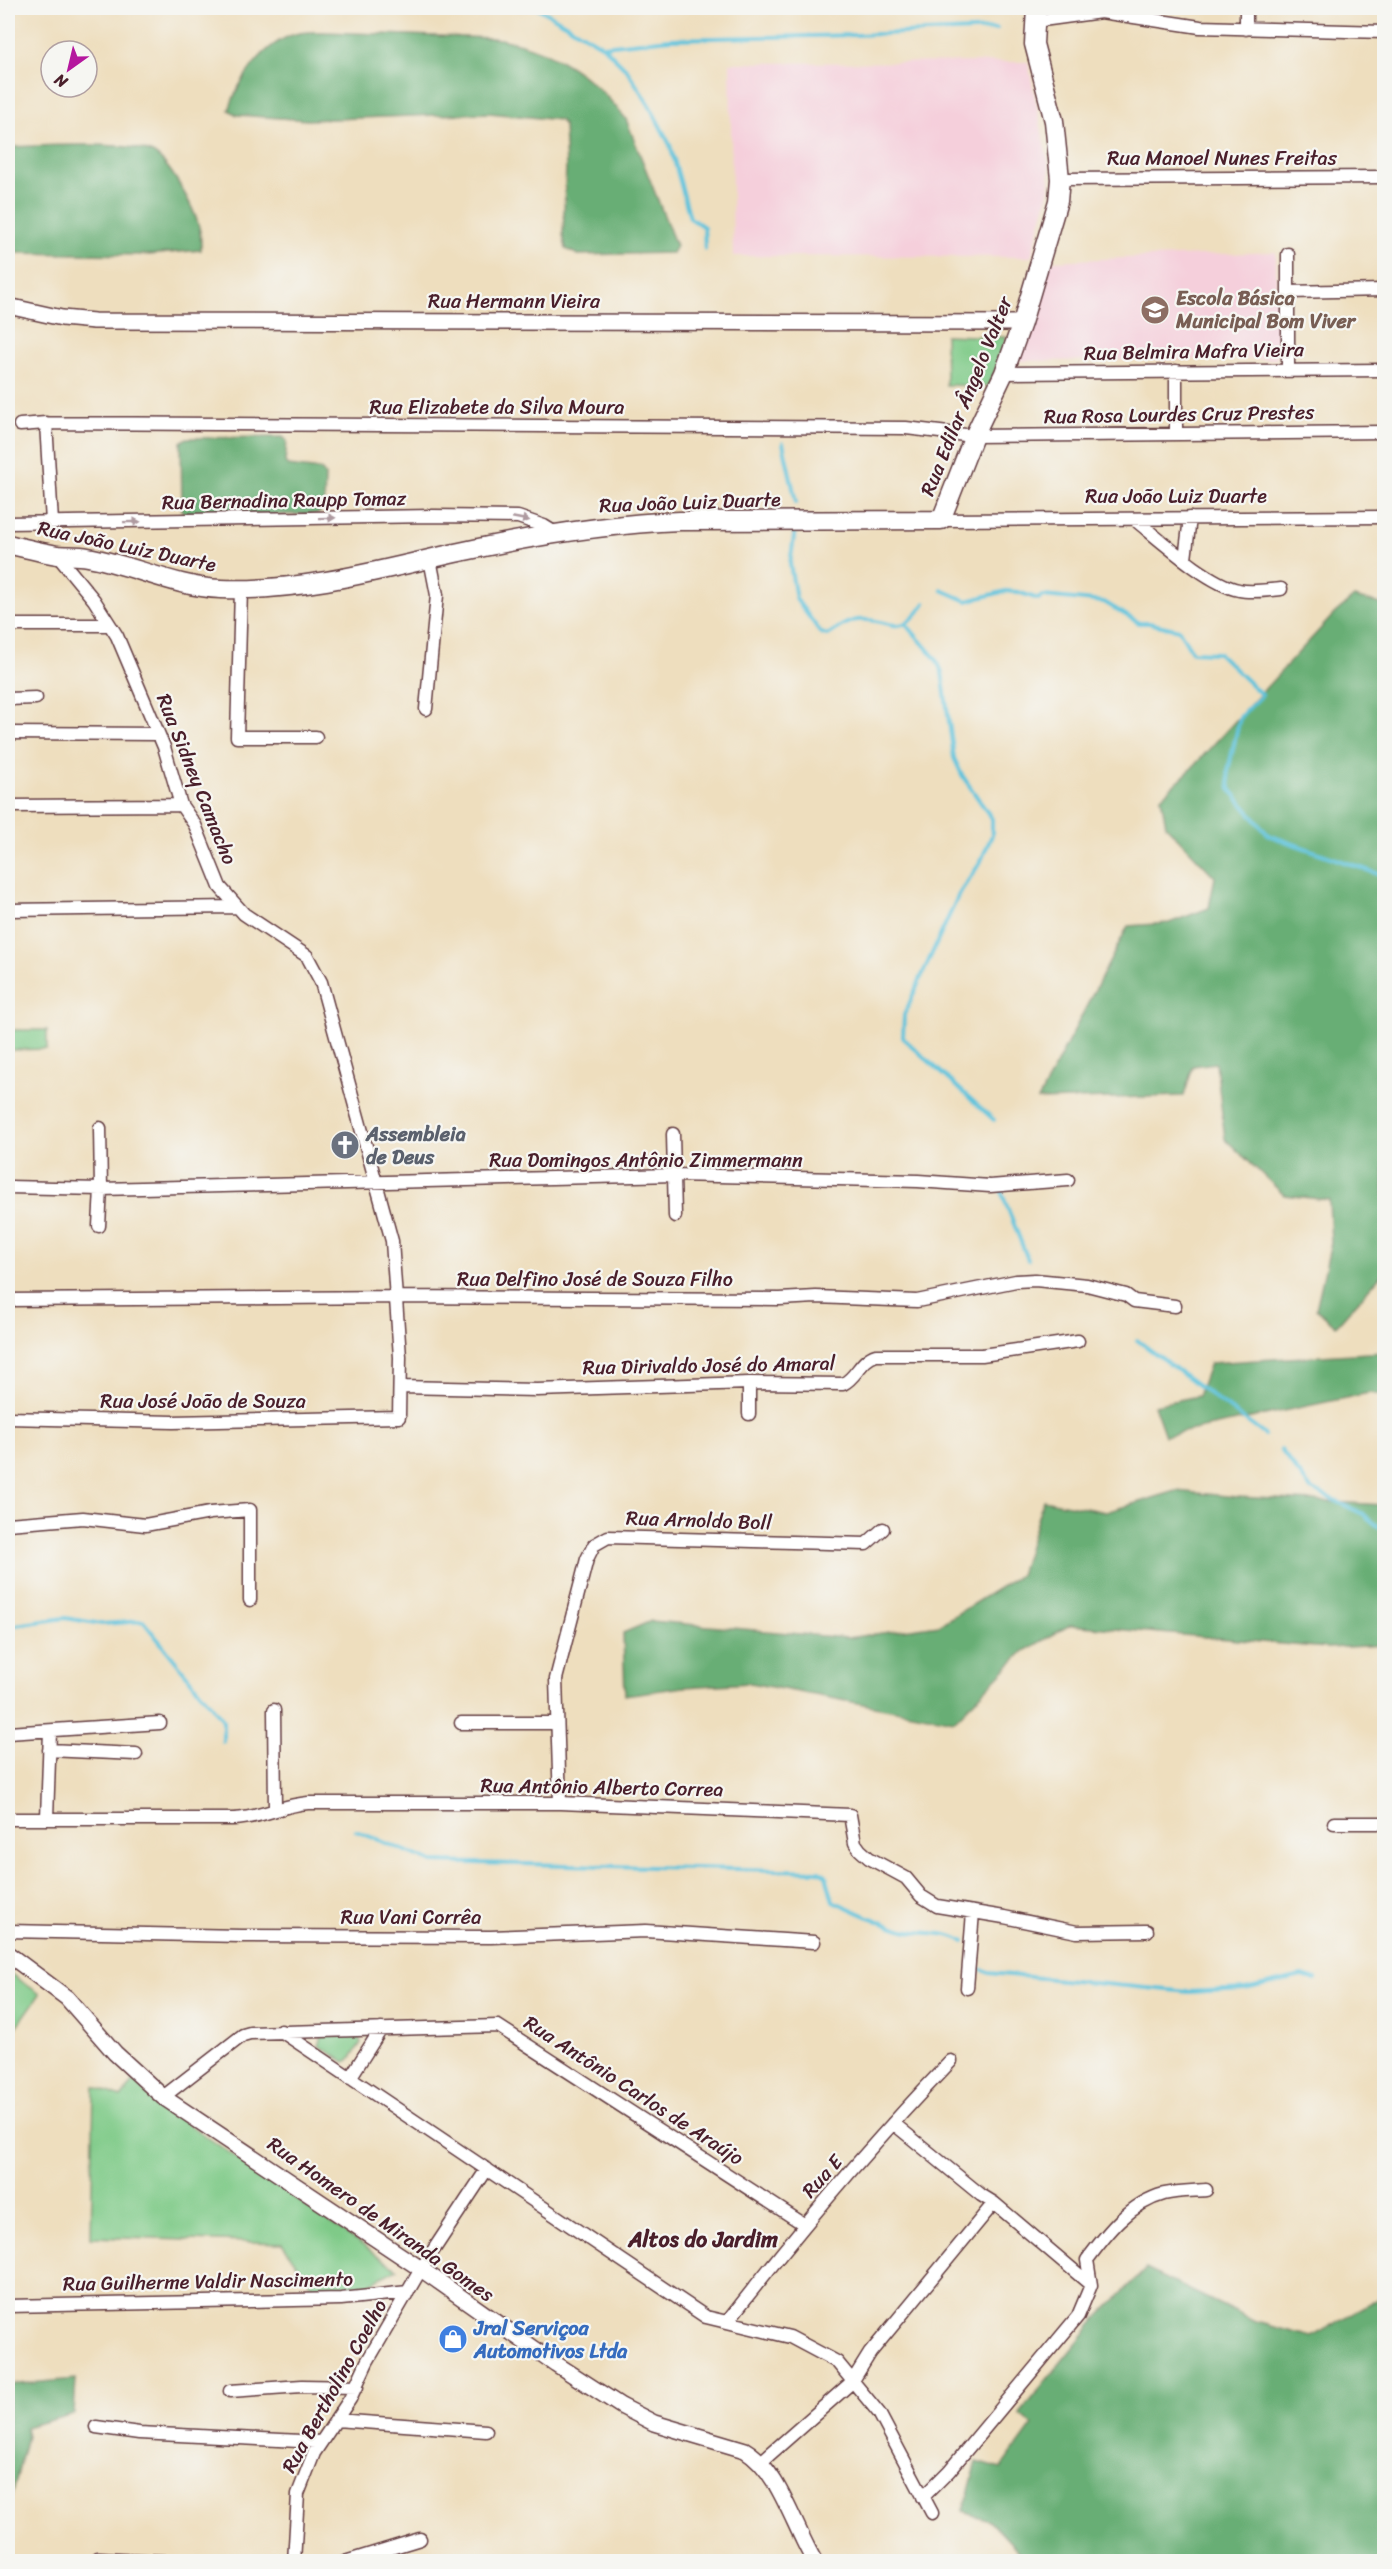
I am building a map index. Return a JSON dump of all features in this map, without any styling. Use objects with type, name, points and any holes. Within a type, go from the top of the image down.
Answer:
[{"type":"main road","name":"Rua Edilar Ângelo Valter","points":[[941,520],[974,436],[1004,373],[1056,212],[1060,179],[1054,121],[1036,53],[1035,14]]},
{"type":"main road","name":"Rua João Luiz Duarte","points":[[8,544],[57,555],[88,557],[151,575],[202,586],[241,589],[335,580],[557,534],[660,522],[941,520]]},
{"type":"street","points":[[1246,8],[1246,29]]},
{"type":"street","points":[[1035,14],[1101,12],[1180,25],[1384,32]]},
{"type":"street","name":"Rua Manoel Nunes Freitas","points":[[1060,179],[1384,177]]},
{"type":"street","points":[[1288,254],[1288,369]]},
{"type":"street","points":[[1288,292],[1384,290]]},
{"type":"street","name":"Rua Hermann Vieira","points":[[8,306],[62,318],[94,321],[1022,323]]},
{"type":"street","name":"Rua Belmira Mafra Vieira","points":[[1004,373],[1384,370]]},
{"type":"street","points":[[1176,371],[1176,434]]},
{"type":"street","points":[[46,423],[52,522]]},
{"type":"street","name":"Rua Elizabete da Silva Moura","points":[[20,425],[46,423],[906,428],[974,436]]},
{"type":"street","name":"Rua Rosa Lourdes Cruz Prestes","points":[[974,436],[1384,432]]},
{"type":"street","name":"Rua Bernadina Raupp Tomaz","points":[[8,523],[119,523],[433,516],[518,517],[544,526],[557,534]]},
{"type":"street","name":"Rua João Luiz Duarte","points":[[941,520],[1384,517]]},
{"type":"street","points":[[1185,559],[1190,518]]},
{"type":"street","points":[[1134,519],[1185,559],[1229,587],[1240,591],[1281,589]]},
{"type":"street","name":"Rua Sidney Camacho","points":[[57,555],[88,592],[123,650],[170,762],[182,805],[195,825],[220,887],[236,907],[307,956],[317,972],[390,1230],[397,1297],[399,1417]]},
{"type":"street","points":[[426,709],[437,595],[430,559]]},
{"type":"street","points":[[241,589],[237,737],[316,737]]},
{"type":"street","points":[[8,625],[110,625]]},
{"type":"street","points":[[8,699],[36,698]]},
{"type":"street","points":[[8,733],[157,734]]},
{"type":"street","points":[[8,806],[182,805]]},
{"type":"street","points":[[8,910],[236,907]]},
{"type":"street","points":[[99,1226],[100,1128]]},
{"type":"street","points":[[673,1134],[675,1216]]},
{"type":"street","name":"Rua Domingos Antônio Zimmermann","points":[[8,1187],[101,1189],[675,1175],[918,1181],[990,1186],[1068,1180]]},
{"type":"street","name":"Rua Delfino José de Souza Filho","points":[[8,1300],[397,1297],[770,1299],[816,1297],[917,1301],[1016,1281],[1035,1280],[1087,1285],[1126,1295],[1134,1301],[1176,1306]]},
{"type":"street","name":"Rua Dirivaldo José do Amaral","points":[[400,1387],[530,1390],[748,1383],[843,1384],[866,1360],[876,1355],[991,1354],[1078,1341]]},
{"type":"street","points":[[748,1383],[749,1414]]},
{"type":"street","name":"Rua José João de Souza","points":[[8,1418],[192,1422],[399,1417]]},
{"type":"street","points":[[8,1524],[90,1518],[145,1525],[210,1513],[250,1510],[250,1600]]},
{"type":"street","name":"Rua Arnoldo Boll","points":[[560,1803],[556,1679],[566,1633],[576,1606],[590,1552],[601,1540],[608,1537],[866,1544],[883,1529]]},
{"type":"street","points":[[274,1710],[275,1809]]},
{"type":"street","points":[[8,1733],[160,1723]]},
{"type":"street","points":[[461,1723],[556,1723]]},
{"type":"street","points":[[47,1818],[50,1731]]},
{"type":"street","points":[[49,1750],[136,1755]]},
{"type":"street","name":"Rua Antônio Alberto Correa","points":[[8,1819],[225,1820],[254,1817],[275,1809],[308,1803],[560,1803],[850,1815],[855,1843],[869,1858],[906,1878],[929,1903],[1077,1932],[1147,1931]]},
{"type":"street","points":[[1334,1823],[1384,1823]]},
{"type":"street","points":[[967,1988],[973,1912]]},
{"type":"street","name":"Rua Vani Corrêa","points":[[8,1931],[241,1936],[456,1937],[646,1931],[814,1942]]},
{"type":"street","name":"Rua Homero de Miranda Gomes","points":[[8,1954],[67,1998],[115,2053],[163,2097],[421,2269],[491,2321],[621,2406],[675,2430],[745,2450],[761,2463],[815,2562]]},
{"type":"street","name":"Rua Antônio Carlos de Araújo","points":[[163,2097],[250,2032],[498,2026],[506,2029],[805,2225]]},
{"type":"street","points":[[350,2078],[381,2028]]},
{"type":"street","points":[[281,2031],[706,2317],[790,2337],[810,2345],[837,2362],[879,2413],[932,2513]]},
{"type":"street","name":"Rua E","points":[[728,2321],[805,2225],[893,2123],[951,2061]]},
{"type":"street","points":[[893,2123],[1091,2285]]},
{"type":"street","name":"Rua Bertholino Coelho","points":[[294,2562],[298,2494],[306,2470],[320,2442],[357,2387],[367,2361],[421,2269],[487,2169]]},
{"type":"street","points":[[923,2497],[949,2471],[1078,2316],[1091,2285],[1087,2260],[1113,2225],[1134,2209],[1163,2194],[1206,2190]]},
{"type":"street","points":[[761,2463],[852,2382],[870,2353],[994,2204]]},
{"type":"street","name":"Rua Guilherme Valdir Nascimento","points":[[8,2306],[333,2299],[408,2292]]},
{"type":"street","points":[[230,2391],[302,2386],[357,2387]]},
{"type":"street","points":[[336,2420],[486,2431]]},
{"type":"street","points":[[96,2427],[139,2433],[320,2442]]},
{"type":"street","points":[[345,2562],[420,2539]]},
{"type":"street","points":[[98,2558],[181,2562]]},
{"type":"shaded area","points":[[1028,62],[1049,167],[1050,188],[1031,257],[733,256],[730,63]]},
{"type":"shaded area","name":"Escola Básica Municipal Bom Viver","points":[[1276,252],[1277,359],[1015,361],[1051,261]]},
{"type":"green space","points":[[298,33],[492,38],[531,47],[550,55],[583,76],[613,103],[626,119],[676,246],[672,253],[578,255],[566,249],[563,235],[566,167],[564,126],[560,120],[489,113],[308,120],[237,115],[229,110],[239,86],[254,64],[273,46]]},
{"type":"green space","points":[[102,145],[150,152],[157,156],[173,174],[192,208],[201,236],[201,250],[148,255],[8,253],[8,147]]},
{"type":"green space","points":[[945,335],[1006,337],[989,386],[946,385]]},
{"type":"green space","points":[[283,437],[287,441],[285,462],[288,466],[321,470],[325,475],[324,508],[318,514],[186,516],[182,511],[181,442],[187,438]]},
{"type":"green space","points":[[1354,597],[1384,605],[1384,1272],[1336,1326],[1316,1309],[1331,1243],[1329,1200],[1284,1195],[1225,1139],[1216,1063],[1193,1066],[1184,1096],[1038,1100],[1128,926],[1169,923],[1209,908],[1215,877],[1166,826],[1161,797],[1189,771],[1335,613]]},
{"type":"green space","points":[[8,1030],[47,1030],[47,1049],[11,1050]]},
{"type":"green space","points":[[1384,1352],[1384,1395],[1369,1393],[1165,1436],[1154,1405],[1198,1396],[1210,1363]]},
{"type":"green space","points":[[1176,1491],[1237,1497],[1384,1505],[1384,1645],[1327,1648],[1070,1625],[1024,1651],[954,1721],[750,1683],[684,1687],[625,1695],[623,1633],[651,1621],[847,1638],[939,1625],[1020,1575],[1043,1500],[1106,1512]]},
{"type":"green space","points":[[8,1972],[40,1994],[14,2031],[8,2027]]},
{"type":"green space","points":[[358,2035],[361,2043],[345,2062],[319,2046],[322,2036]]},
{"type":"green space","points":[[135,2080],[158,2103],[397,2269],[365,2286],[317,2293],[282,2243],[91,2237],[94,2086],[121,2097]]},
{"type":"green space","points":[[1146,2269],[1256,2322],[1312,2337],[1384,2295],[1384,2561],[1028,2561],[989,2520],[963,2512],[977,2462],[1001,2469],[1033,2425],[1019,2414],[1096,2319]]},
{"type":"green space","points":[[76,2379],[74,2414],[25,2427],[27,2436],[10,2505],[8,2505],[8,2385]]},
{"type":"waterway","points":[[538,8],[603,46],[627,70],[670,145],[690,218],[704,227],[705,249]]},
{"type":"waterway","points":[[603,46],[670,39],[997,29]]},
{"type":"waterway","points":[[783,443],[796,502]]},
{"type":"waterway","points":[[795,530],[790,564],[796,599],[821,633],[827,635],[857,620],[900,625],[916,615],[925,603]]},
{"type":"waterway","points":[[942,590],[967,601],[1006,591],[1018,592],[1038,599],[1043,596],[1104,602],[1139,623],[1179,630],[1192,652],[1218,653],[1262,695],[1240,717],[1228,771],[1230,789],[1268,835],[1384,876]]},
{"type":"waterway","points":[[906,624],[936,659],[942,672],[954,758],[962,775],[992,819],[992,835],[980,863],[959,894],[904,1015],[903,1038],[994,1120]]},
{"type":"waterway","points":[[1001,1191],[1028,1260]]},
{"type":"waterway","points":[[1137,1340],[1265,1435]]},
{"type":"waterway","points":[[1281,1450],[1311,1489],[1363,1514],[1384,1531]]},
{"type":"waterway","points":[[8,1626],[65,1618],[102,1624],[143,1621],[223,1720],[223,1741]]},
{"type":"waterway","points":[[356,1831],[433,1862],[819,1871],[826,1875],[833,1901],[904,1930],[935,1933],[964,1942]]},
{"type":"waterway","points":[[982,1969],[989,1973],[1189,1992],[1245,1989],[1302,1976],[1316,1980]]},
{"type":"place","name":"Escola Básica Municipal Bom Viver","points":[[1155,310]]},
{"type":"place","name":"Assembleia de Deus","points":[[345,1145]]},
{"type":"place","name":"Jral Serviçoa Automotivos Ltda","points":[[453,2339]]},
{"type":"district","name":"Altos do Jardim","points":[[703,2239]]}]
